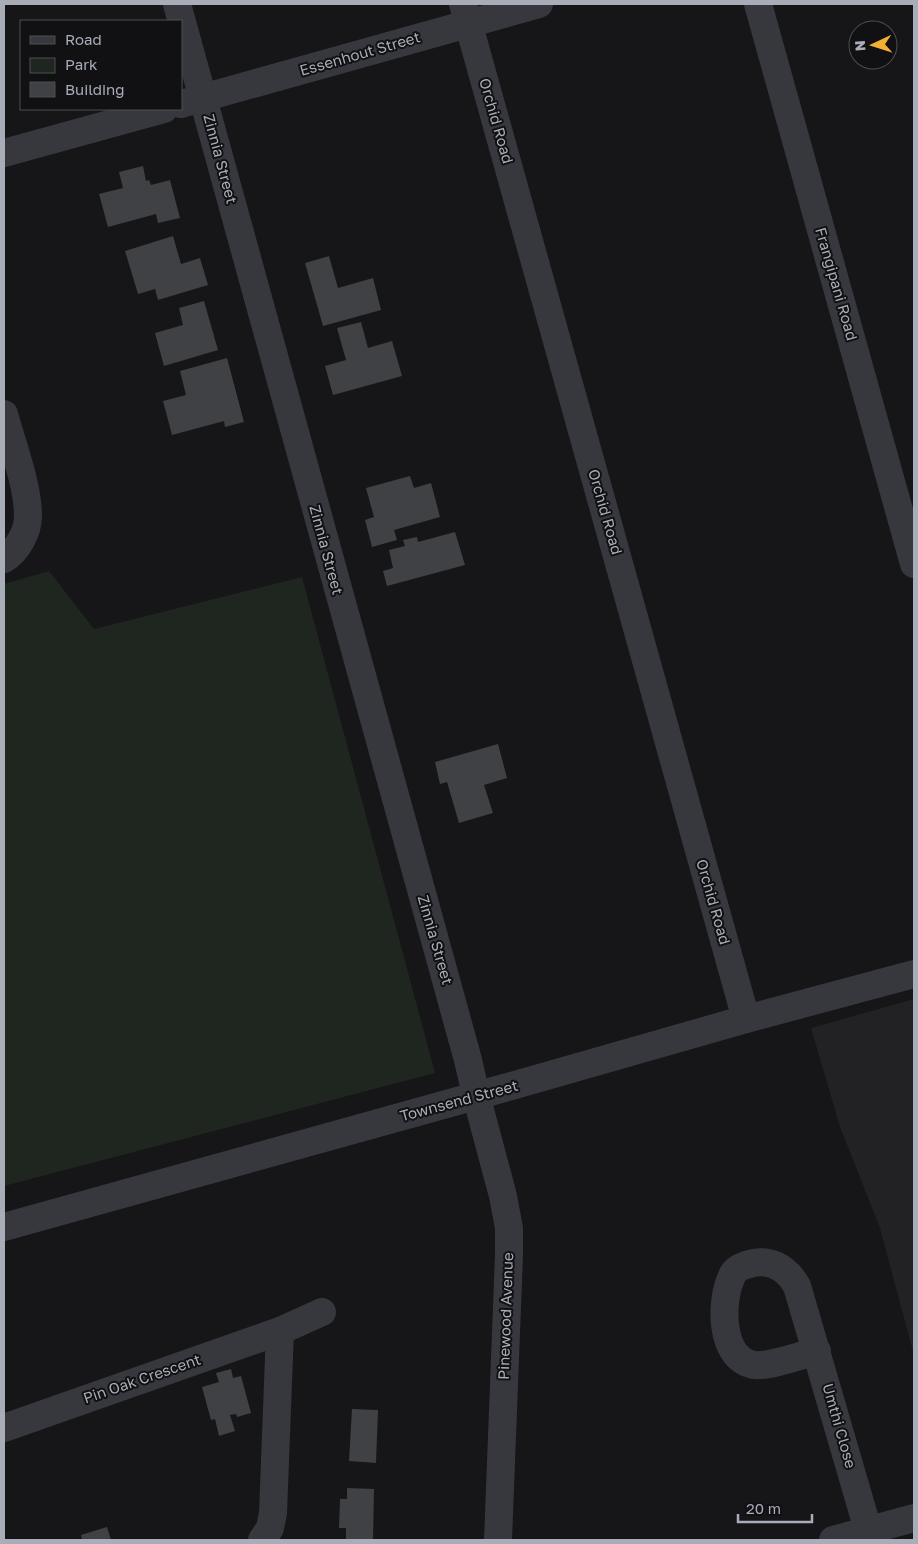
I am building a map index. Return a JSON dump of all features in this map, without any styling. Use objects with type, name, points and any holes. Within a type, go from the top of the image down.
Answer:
[{"type":"street","name":"Zinnia Street","points":[[177,4],[179,20]]},
{"type":"street","name":"Essenhout Street","points":[[192,101],[466,13],[539,4]]},
{"type":"street","name":"Frangipani Road","points":[[758,4],[914,564]]},
{"type":"street","name":"Orchid Road","points":[[466,13],[746,1019]]},
{"type":"street","name":"Zinnia Street","points":[[182,36],[192,101],[342,607],[468,1060],[476,1095]]},
{"type":"street","points":[[4,154],[160,110]]},
{"type":"street","points":[[4,414],[26,493],[28,518],[25,532],[17,546],[4,559]]},
{"type":"street","name":"Townsend Street","points":[[4,1227],[746,1019],[914,974]]},
{"type":"street","name":"Pinewood Avenue","points":[[476,1095],[503,1196],[509,1228],[498,1540]]},
{"type":"street","name":"Pin Oak Crescent","points":[[4,1428],[280,1331],[322,1312]]},
{"type":"street","points":[[262,1540],[270,1528],[274,1513],[280,1331]]},
{"type":"street","name":"Umthi Close","points":[[817,1351],[870,1535]]},
{"type":"street","points":[[833,1540],[870,1535],[914,1518]]},
{"type":"shaded area","points":[[914,999],[914,1355],[880,1228],[840,1127],[811,1028]]},
{"type":"green space","points":[[49,571],[94,629],[302,577],[435,1073],[4,1186],[4,584]]},
{"type":"building","points":[[143,166],[146,181],[149,180],[151,185],[170,180],[180,218],[158,223],[156,214],[108,227],[99,194],[123,188],[119,172]]},
{"type":"building","points":[[173,236],[181,264],[200,258],[208,285],[158,300],[155,289],[138,294],[125,251]]},
{"type":"building","points":[[329,256],[338,288],[373,278],[381,310],[323,326],[305,263]]},
{"type":"building","points":[[204,301],[218,350],[164,366],[155,333],[183,325],[179,308]]},
{"type":"building","points":[[361,322],[368,348],[392,341],[402,376],[333,395],[325,366],[346,360],[337,328]]},
{"type":"building","points":[[227,358],[244,422],[225,427],[224,421],[172,435],[163,401],[186,395],[180,371]]},
{"type":"building","points":[[410,476],[414,488],[431,483],[440,517],[394,530],[397,540],[372,547],[365,520],[374,517],[366,488]]},
{"type":"building","points":[[455,532],[465,565],[387,586],[383,571],[393,568],[389,550],[405,546],[403,540],[417,537],[418,542]]},
{"type":"building","points":[[498,744],[507,778],[484,785],[493,813],[459,823],[447,782],[440,784],[435,762]]},
{"type":"building","points":[[231,1369],[233,1378],[241,1376],[251,1413],[237,1417],[236,1414],[230,1415],[235,1431],[219,1436],[215,1419],[211,1420],[202,1387],[219,1382],[216,1373]]},
{"type":"building","points":[[352,1409],[378,1410],[376,1463],[349,1461]]},
{"type":"building","points":[[347,1488],[374,1489],[373,1540],[346,1540],[346,1528],[339,1528],[340,1499],[347,1499]]},
{"type":"building","points":[[107,1527],[111,1540],[82,1540],[81,1535]]}]
